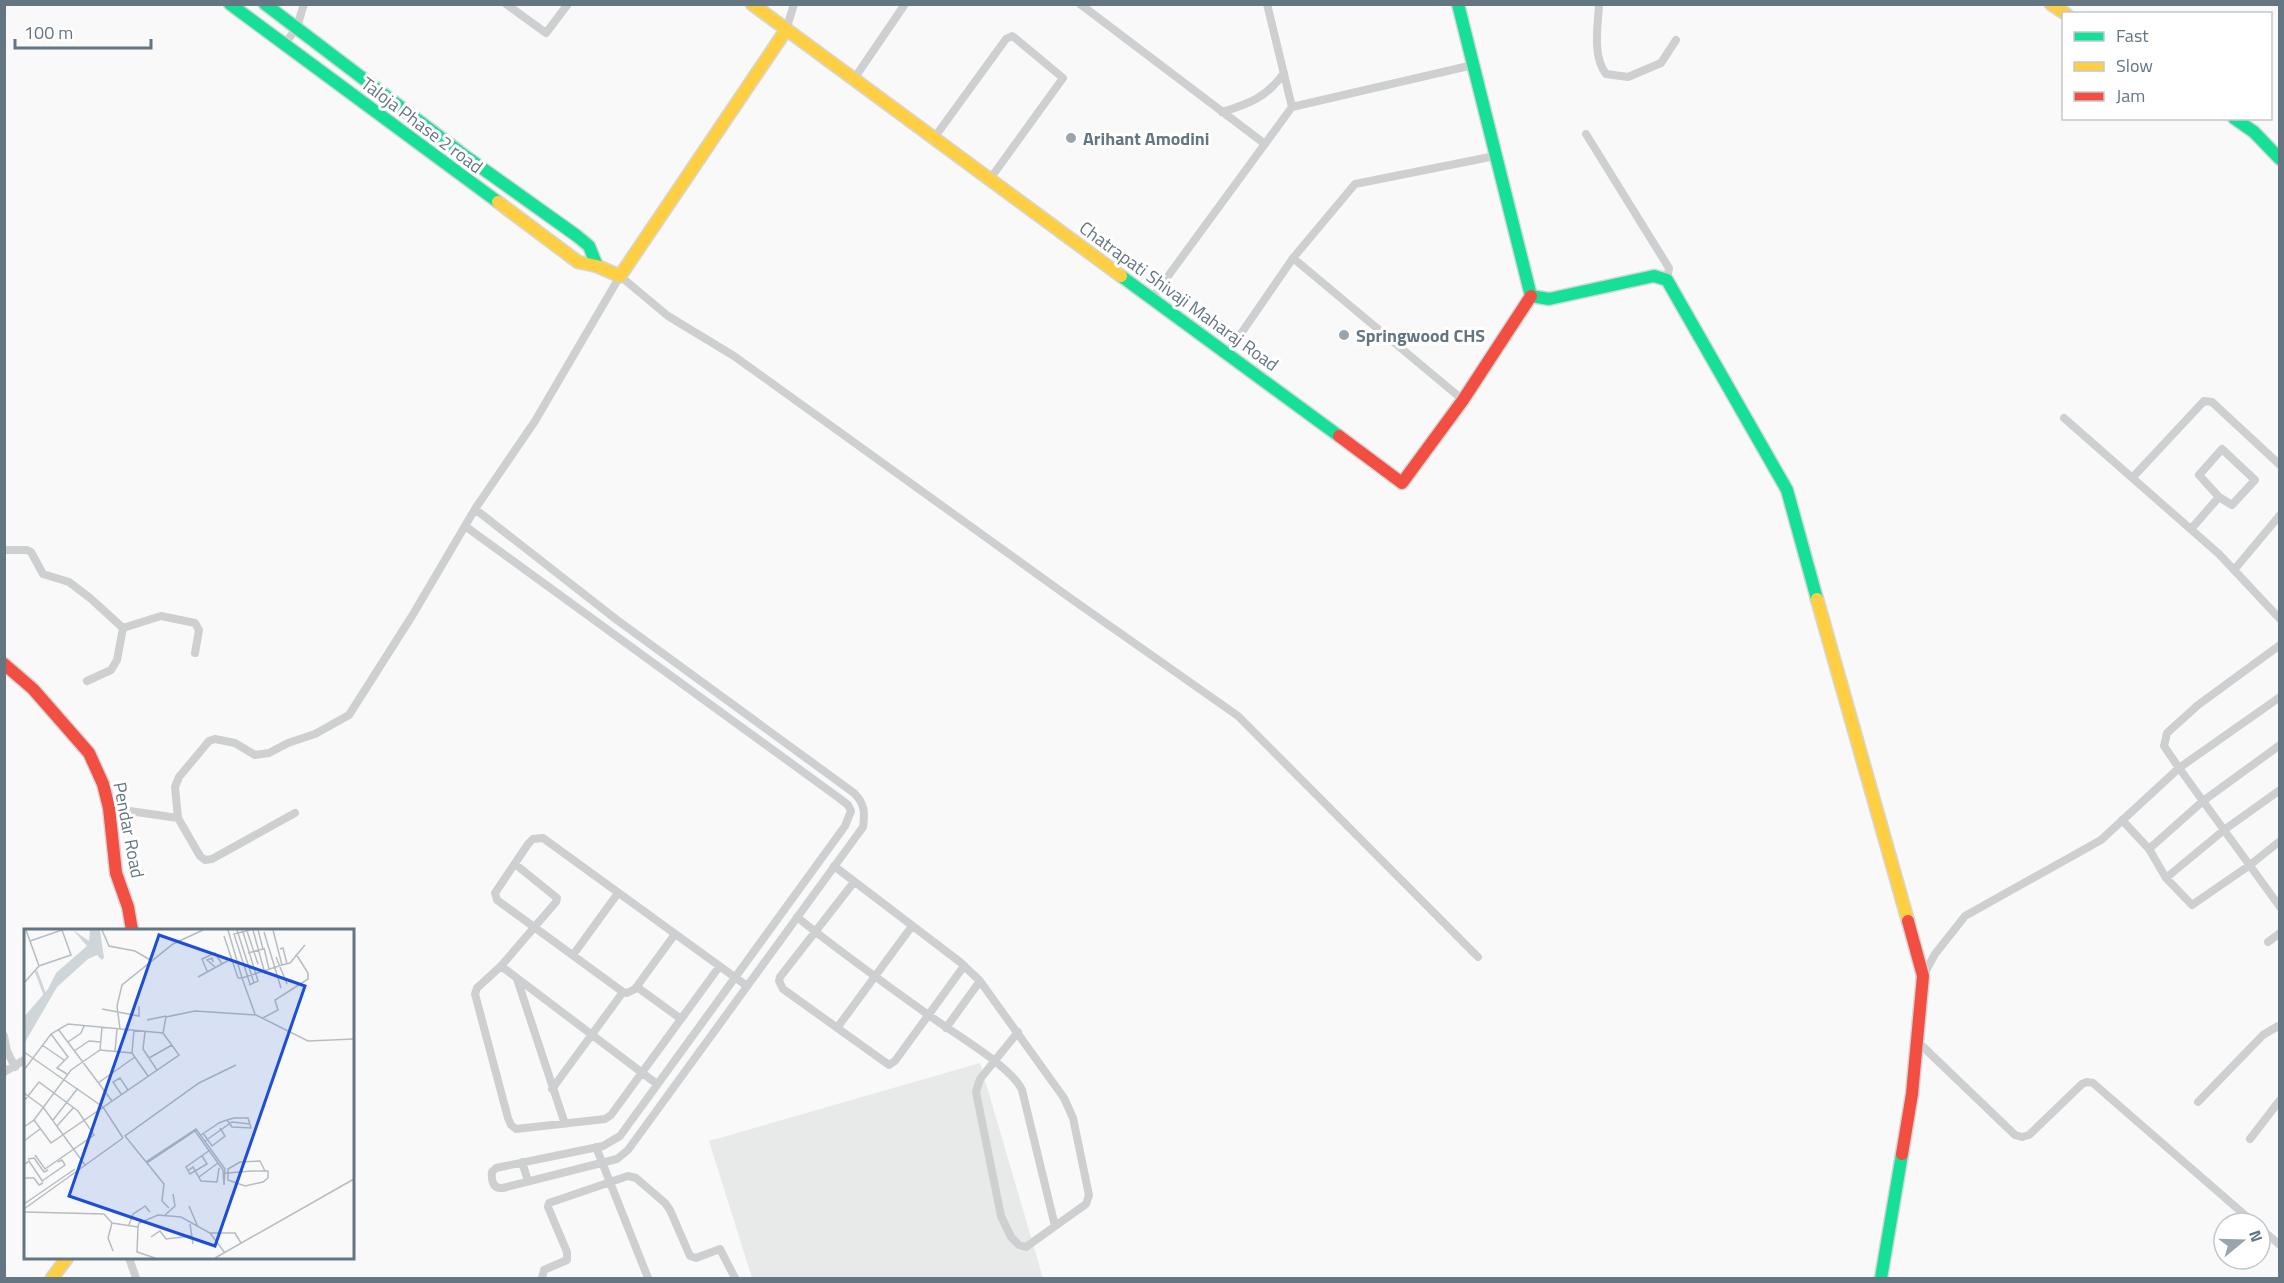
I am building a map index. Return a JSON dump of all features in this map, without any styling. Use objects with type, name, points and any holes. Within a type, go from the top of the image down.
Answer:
[{"type":"street","name":"Taloja Phase 2 road","points":[[230,4],[578,262],[597,266],[620,276]]},
{"type":"street","name":"Taloja Phase 2 road","points":[[265,4],[465,156],[590,246],[597,266]]},
{"type":"street","points":[[285,44],[297,27],[304,4]]},
{"type":"street","points":[[506,4],[546,33],[568,4]]},
{"type":"street","name":"Chatrapati Shivaji Maharaj Road","points":[[752,4],[1402,483],[1463,400],[1531,296]]},
{"type":"street","points":[[295,813],[212,859],[205,860],[200,856],[178,818],[174,799],[175,787],[179,777],[209,741],[215,739],[235,743],[255,755],[269,753],[288,743],[315,734],[349,715],[412,616],[475,509],[535,421],[620,276],[786,30],[794,4]]},
{"type":"street","points":[[854,79],[905,4]]},
{"type":"street","points":[[1080,4],[1265,144]]},
{"type":"street","points":[[1267,4],[1292,107]]},
{"type":"street","points":[[1458,4],[1531,296],[1549,299],[1654,276],[1667,280]]},
{"type":"street","points":[[1599,4],[1598,54],[1600,66],[1606,74],[1628,77],[1661,63],[1676,40]]},
{"type":"street","points":[[934,138],[1006,39],[1012,36],[1015,38],[1063,78],[990,179]]},
{"type":"street","points":[[1152,298],[1292,107],[1473,65]]},
{"type":"street","points":[[1222,112],[1260,98],[1274,87],[1284,73]]},
{"type":"street","points":[[2237,120],[2254,132],[2280,159]]},
{"type":"street","points":[[1586,134],[1669,268],[1667,280],[1787,490],[1923,976],[1912,1094],[1881,1278]]},
{"type":"street","points":[[1227,354],[1293,258],[1355,184],[1495,156]]},
{"type":"street","points":[[1293,258],[1463,400]]},
{"type":"street","points":[[620,276],[668,316],[734,356],[1238,716],[1478,957]]},
{"type":"street","points":[[2133,477],[2207,400],[2212,402],[2280,465]]},
{"type":"street","points":[[2064,418],[2191,529],[2280,619]]},
{"type":"street","points":[[2222,449],[2255,480],[2232,506],[2220,497],[2199,475],[2222,449]]},
{"type":"street","points":[[2191,529],[2220,497]]},
{"type":"street","points":[[465,526],[839,798],[848,805],[851,811],[845,826],[620,1136],[612,1143],[496,1168],[492,1172],[491,1179],[498,1189],[616,1159],[628,1150],[862,827],[865,814],[864,807],[854,793],[617,620],[475,509]]},
{"type":"street","points":[[2234,570],[2280,515]]},
{"type":"street","points":[[4,550],[31,552],[43,574],[69,582],[123,628]]},
{"type":"street","points":[[123,628],[161,616],[195,623],[199,630],[195,653]]},
{"type":"street","points":[[87,681],[111,670],[117,660],[123,628]]},
{"type":"street","points":[[2280,645],[2198,705],[2167,733],[2164,746],[2280,907]]},
{"type":"street","name":"Pendar Road","points":[[4,664],[33,689],[89,753],[103,784],[109,808],[116,873],[128,907],[132,929]]},
{"type":"street","points":[[1923,976],[1935,954],[1965,916],[2101,840],[2179,768],[2280,697]]},
{"type":"street","points":[[2149,849],[2203,801],[2280,745]]},
{"type":"street","points":[[2166,878],[2224,830],[2280,790]]},
{"type":"street","points":[[851,811],[864,807]]},
{"type":"street","points":[[109,808],[178,818]]},
{"type":"street","points":[[2122,820],[2149,849],[2166,878],[2192,905],[2250,866],[2280,841]]},
{"type":"street","points":[[675,934],[637,987],[631,992],[623,992],[533,927],[495,896],[533,839],[543,838],[747,986]]},
{"type":"street","points":[[515,864],[557,898],[501,966],[477,988],[475,1000],[511,1125],[516,1129],[605,1119],[611,1116],[719,967]]},
{"type":"street","points":[[834,866],[964,966],[980,981],[1018,1032],[1068,1107],[1089,1190],[1086,1204],[1026,1247],[1022,1247],[1011,1237],[1001,1216],[976,1092],[980,1079],[1018,1032]]},
{"type":"street","points":[[854,882],[779,981],[783,989],[885,1064],[892,1064],[964,966]]},
{"type":"street","points":[[573,956],[618,893]]},
{"type":"street","points":[[797,917],[1016,1079],[1022,1090],[1054,1226]]},
{"type":"street","points":[[837,1028],[912,926]]},
{"type":"street","points":[[2268,942],[2280,933]]},
{"type":"street","points":[[501,966],[657,1084]]},
{"type":"street","points":[[517,978],[565,1124]]},
{"type":"street","points":[[946,1028],[980,981]]},
{"type":"street","points":[[637,987],[681,1019]]},
{"type":"street","points":[[552,1089],[623,992]]},
{"type":"street","points":[[2198,1102],[2264,1035],[2278,1026],[2280,1028]]},
{"type":"street","points":[[4,1036],[7,1051],[15,1066]]},
{"type":"street","points":[[1917,1041],[2015,1135],[2022,1137],[2029,1136],[2082,1084],[2093,1083],[2240,1211]]},
{"type":"street","points":[[4,1072],[24,1060]]},
{"type":"street","points":[[2250,1139],[2280,1100]]},
{"type":"street","points":[[596,1147],[648,1278]]},
{"type":"street","points":[[522,1162],[528,1181]]},
{"type":"street","points":[[542,1278],[544,1270],[567,1260],[567,1252],[548,1207],[549,1203],[628,1176],[636,1178],[670,1210],[690,1256],[696,1258],[720,1248],[735,1278]]},
{"type":"street","points":[[52,1278],[66,1259]]},
{"type":"street","points":[[130,1259],[136,1278]]},
{"type":"shaded area","points":[[980,1063],[1043,1278],[752,1278],[709,1141]]},
{"type":"traffic: fast","points":[[230,4],[498,202]]},
{"type":"traffic: fast","points":[[265,4],[465,156],[577,236],[589,246],[597,266]]},
{"type":"traffic: fast","points":[[1458,4],[1531,296]]},
{"type":"traffic: fast","points":[[2237,120],[2254,132],[2280,159]]},
{"type":"traffic: fast","points":[[1121,276],[1339,436]]},
{"type":"traffic: fast","points":[[1531,296],[1549,299],[1654,276],[1667,280],[1787,490],[1817,599]]},
{"type":"traffic: fast","points":[[1881,1278],[1902,1154]]},
{"type":"traffic: slow","points":[[752,4],[1121,276]]},
{"type":"traffic: slow","points":[[2051,4],[2063,12]]},
{"type":"traffic: slow","points":[[498,202],[578,262],[597,266],[620,276],[786,30]]},
{"type":"traffic: slow","points":[[1817,599],[1908,921]]},
{"type":"traffic: slow","points":[[52,1278],[66,1259]]},
{"type":"traffic: jam","points":[[1339,436],[1402,483],[1463,400],[1531,296]]},
{"type":"traffic: jam","points":[[4,664],[33,689],[89,753],[103,784],[109,808],[116,873],[128,907],[132,929]]},
{"type":"traffic: jam","points":[[1902,1154],[1912,1094],[1923,976],[1908,921]]},
{"type":"place","name":"Arihant Amodini","points":[[1071,138]]},
{"type":"place","name":"Springwood CHS","points":[[1344,335]]}]
